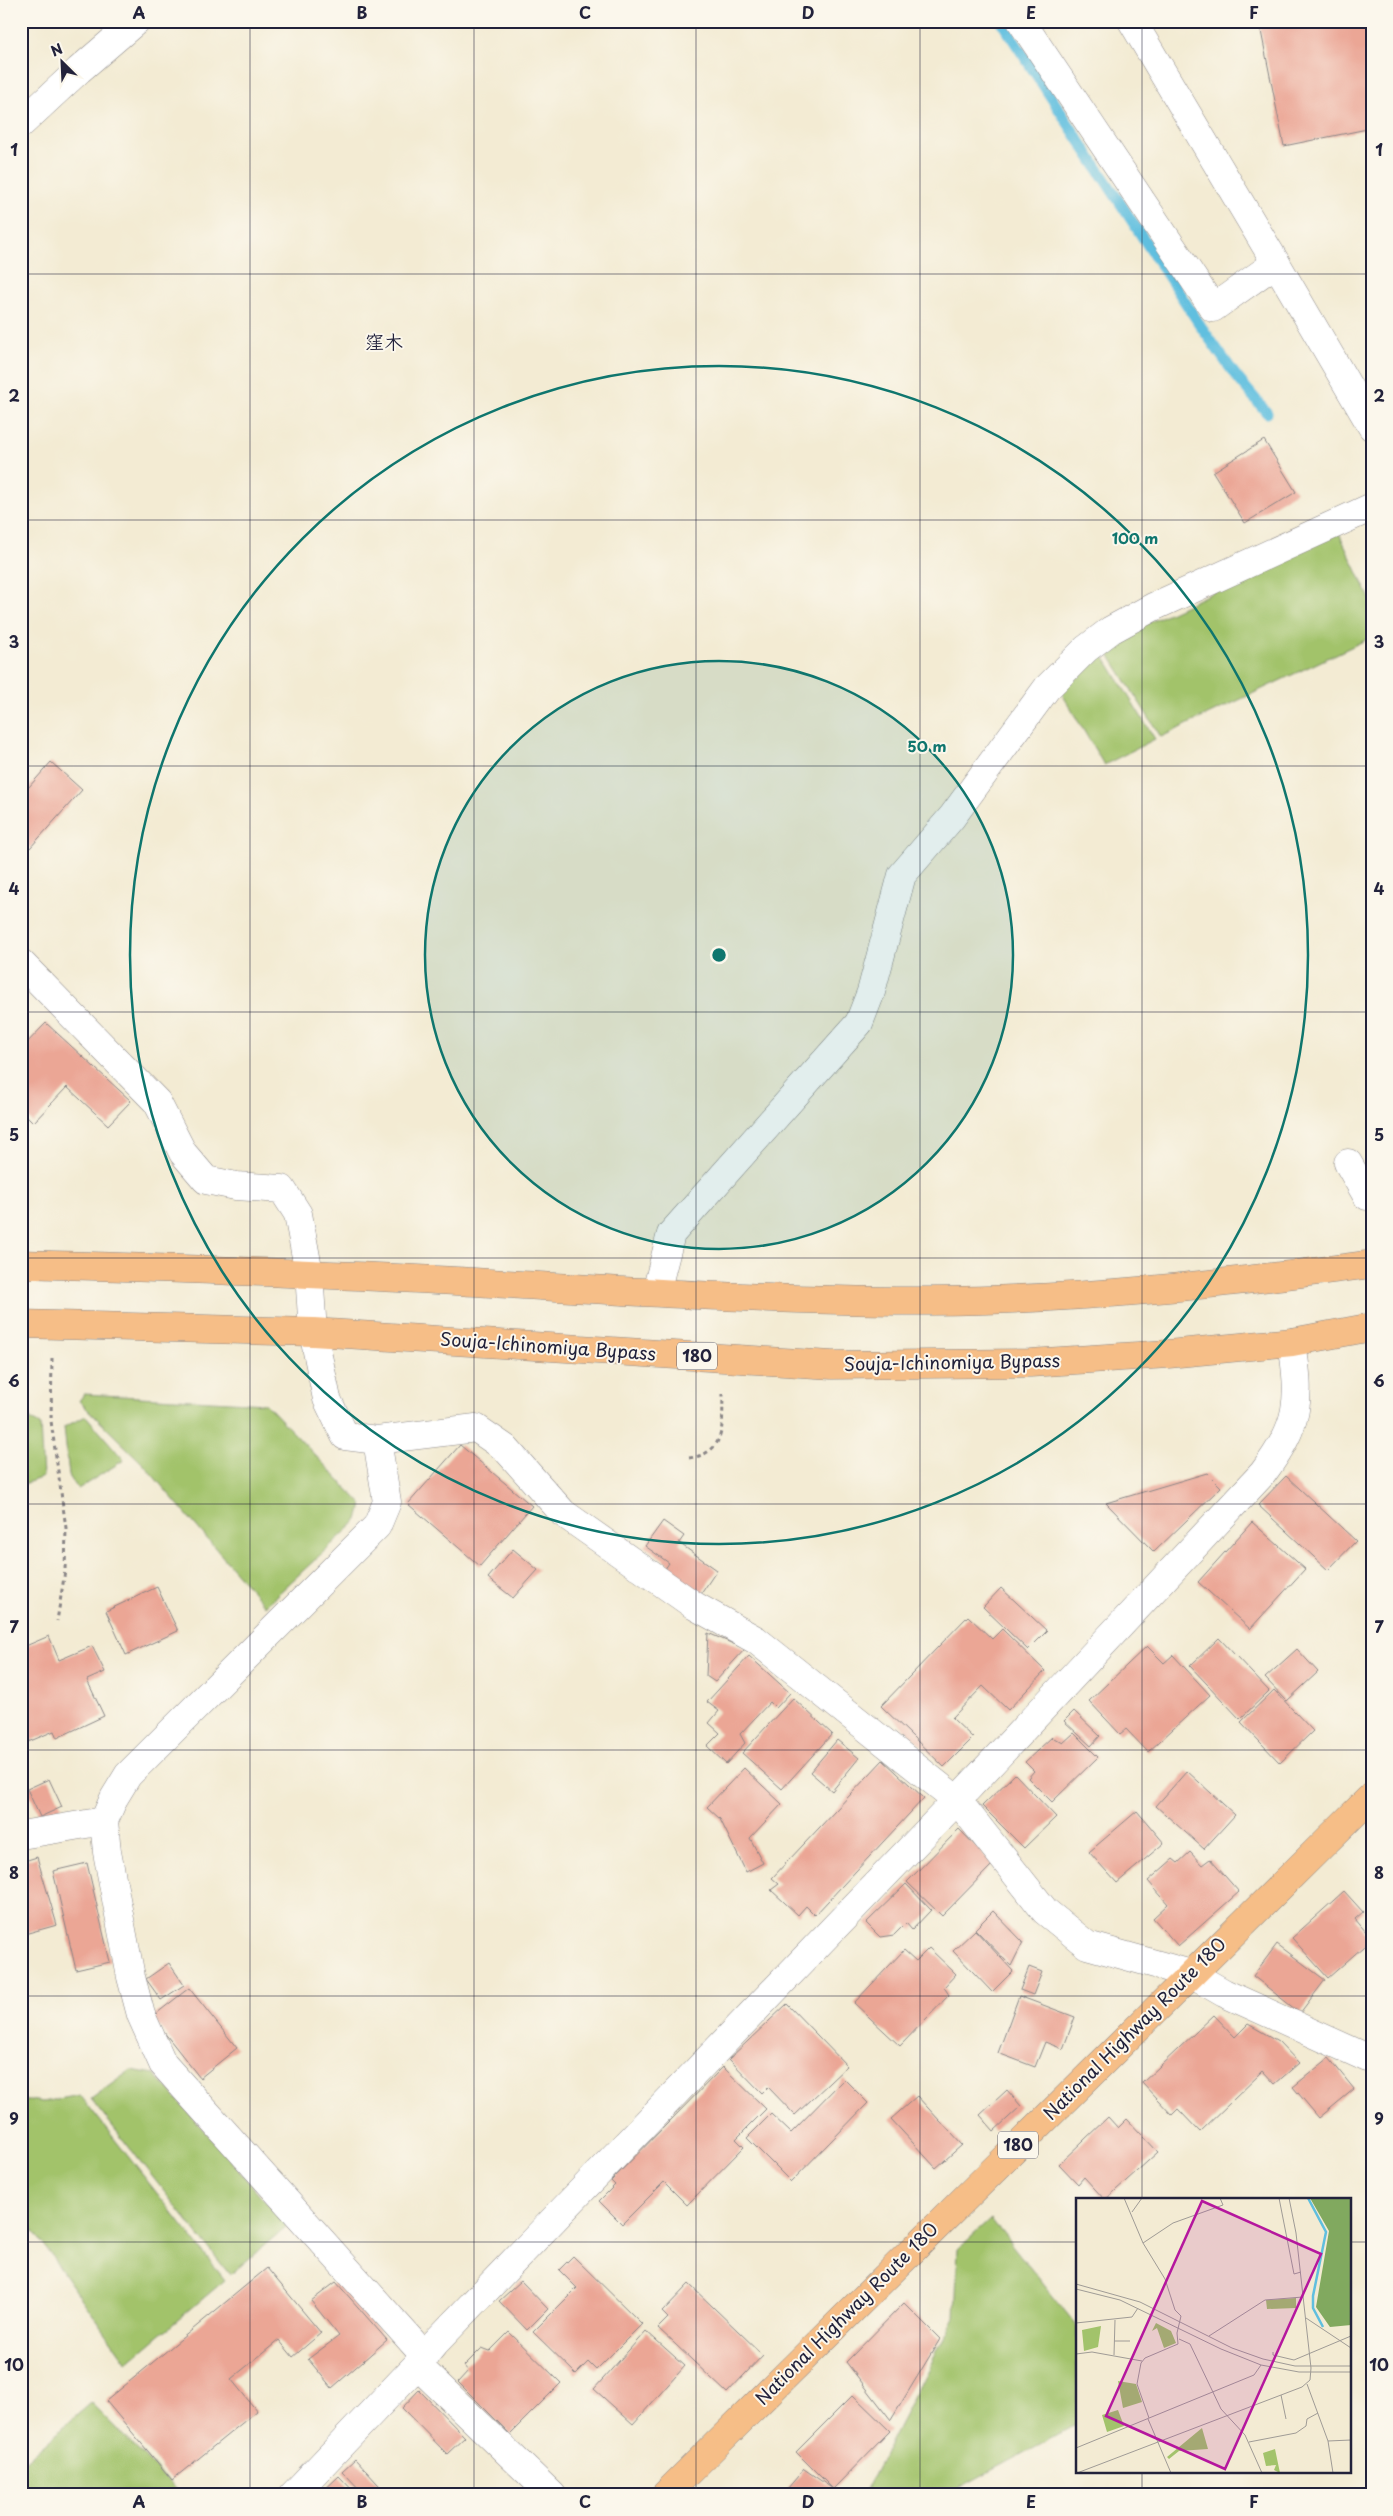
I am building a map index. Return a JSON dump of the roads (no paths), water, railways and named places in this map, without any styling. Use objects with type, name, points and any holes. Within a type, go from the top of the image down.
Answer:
[{"type":"highway","points":[[21,1264],[309,1272],[790,1299],[932,1301],[1078,1297],[1280,1277],[1372,1264]]},
{"type":"highway","name":"Souja-Ichinomiya Bypass","points":[[21,1324],[313,1332],[832,1365],[1030,1363],[1168,1354],[1292,1342],[1372,1328]]},
{"type":"highway","name":"National Highway Route 180","points":[[665,2495],[1372,1796]]},
{"type":"street","points":[[21,124],[78,70],[136,21]]},
{"type":"street","points":[[1022,21],[1213,308],[1276,262]]},
{"type":"street","points":[[1132,21],[1276,262],[1372,428]]},
{"type":"street","points":[[656,1292],[671,1234],[859,1023],[871,992],[902,875],[952,817],[1047,688],[1086,649],[1111,630],[1153,607],[1372,507]]},
{"type":"street","points":[[21,963],[157,1102],[183,1153],[206,1180],[236,1186],[282,1189],[298,1214],[309,1272],[313,1332],[327,1399],[345,1436],[377,1440],[476,1428],[505,1448],[563,1513],[695,1606],[756,1640],[957,1800],[1046,1912],[1086,1945],[1191,1974],[1224,1993],[1372,2060]]},
{"type":"street","points":[[1348,1163],[1367,1196],[1372,1195]]},
{"type":"street","points":[[293,2495],[957,1800],[1263,1473],[1280,1450],[1294,1419],[1298,1382],[1292,1342]]},
{"type":"street","points":[[377,1440],[387,1502],[377,1526],[128,1775],[114,1798],[104,1821],[107,1852],[131,1977],[141,2015],[163,2064],[421,2360],[552,2495]]},
{"type":"street","points":[[21,1835],[104,1821]]},
{"type":"waterway","points":[[1001,21],[1202,328],[1236,376],[1267,413]]},
{"type":"district","name":"窪木","points":[[384,342]]}]
